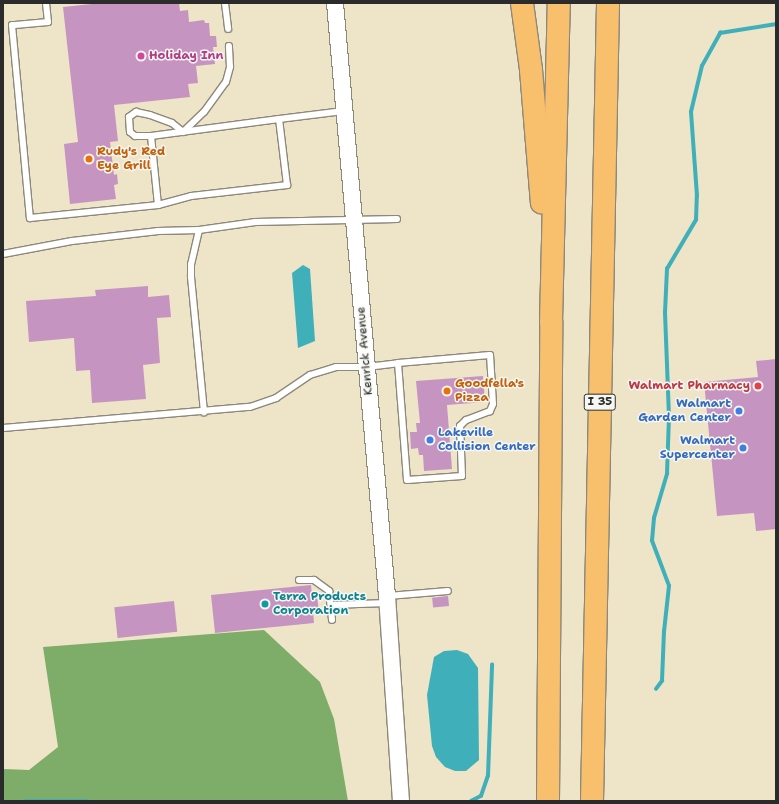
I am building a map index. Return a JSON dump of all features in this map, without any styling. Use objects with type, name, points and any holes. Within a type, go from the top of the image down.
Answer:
[{"type":"highway","points":[[522,3],[531,70],[551,322]]},
{"type":"highway","points":[[548,801],[551,322],[559,3]]},
{"type":"highway","name":"I 35","points":[[592,801],[608,3]]},
{"type":"street","name":"Kenrick Avenue","points":[[335,3],[387,599],[402,801]]},
{"type":"street","name":"Kenrick Avenue","points":[[395,700],[412,801]]},
{"type":"lane","points":[[46,3],[48,22],[12,25],[30,218],[158,205],[191,196],[287,185],[279,119]]},
{"type":"lane","points":[[225,3],[228,29]]},
{"type":"lane","points":[[183,132],[204,112],[226,82],[230,67],[229,46]]},
{"type":"lane","points":[[183,132],[172,123],[150,115],[136,112],[130,117],[130,132],[135,136],[151,136],[183,132],[279,119],[344,111]]},
{"type":"lane","points":[[151,136],[158,205]]},
{"type":"lane","points":[[3,254],[72,241],[158,231],[199,230],[255,222],[397,219]]},
{"type":"lane","points":[[199,230],[191,264],[204,412]]},
{"type":"lane","points":[[3,428],[250,407],[276,398],[310,375],[336,367],[398,364],[490,355],[493,404],[490,410],[466,420],[460,426],[462,476],[407,480],[398,364]]},
{"type":"lane","points":[[299,580],[314,580],[329,591],[332,620]]},
{"type":"lane","points":[[331,605],[448,591]]},
{"type":"green space","points":[[264,630],[320,682],[334,719],[348,801],[3,801],[3,769],[29,770],[58,747],[43,647]]},
{"type":"water","points":[[303,265],[310,269],[315,341],[298,348],[292,273]]},
{"type":"water","points":[[457,650],[468,654],[478,668],[479,760],[466,771],[455,771],[445,767],[436,757],[432,746],[427,695],[434,657],[444,651]]},
{"type":"building","name":"Holiday Inn","points":[[101,3],[179,3],[180,11],[188,10],[189,22],[204,20],[205,23],[209,23],[210,36],[216,36],[217,47],[213,47],[215,64],[196,66],[198,83],[188,84],[190,97],[114,105],[118,141],[110,142],[114,175],[117,174],[118,184],[114,185],[116,199],[70,204],[64,144],[78,142],[63,7]]},
{"type":"building","points":[[148,286],[148,297],[169,295],[171,317],[157,318],[160,363],[143,365],[146,399],[92,403],[90,370],[76,371],[74,338],[29,342],[26,301],[96,296],[95,290]]},
{"type":"building","name":"Walmart Supercenter","points":[[776,359],[776,529],[756,531],[754,513],[717,516],[704,382],[758,377],[756,361]]},
{"type":"building","points":[[483,376],[485,402],[447,405],[452,469],[424,471],[423,455],[419,455],[418,448],[411,449],[410,432],[417,432],[416,423],[420,423],[416,381]]},
{"type":"building","name":"Terra Products Corporation","points":[[311,585],[312,596],[317,596],[319,612],[313,612],[314,623],[215,633],[211,595]]},
{"type":"building","points":[[448,596],[449,606],[433,608],[432,598]]},
{"type":"building","points":[[174,601],[177,632],[118,638],[114,607]]},
{"type":"waterway","points":[[656,689],[662,681],[664,632],[669,586],[652,541],[654,518],[667,474],[669,417],[665,313],[667,269],[696,220],[697,196],[691,112],[702,66],[720,33],[776,24]]},
{"type":"waterway","points":[[471,801],[481,796],[488,776],[492,665]]},
{"type":"waterway","points":[[25,801],[87,801]]},
{"type":"place","name":"Holiday Inn","points":[[141,56]]},
{"type":"place","name":"Rudy's Red Eye Grill","points":[[89,159]]},
{"type":"place","name":"Walmart Pharmacy","points":[[758,386]]},
{"type":"place","name":"Goodfella's Pizza","points":[[447,391]]},
{"type":"place","name":"Walmart Garden Center","points":[[739,411]]},
{"type":"place","name":"Lakeville Collision Center","points":[[430,440]]},
{"type":"place","name":"Walmart Supercenter","points":[[743,448]]},
{"type":"place","name":"Terra Products Corporation","points":[[265,604]]}]
